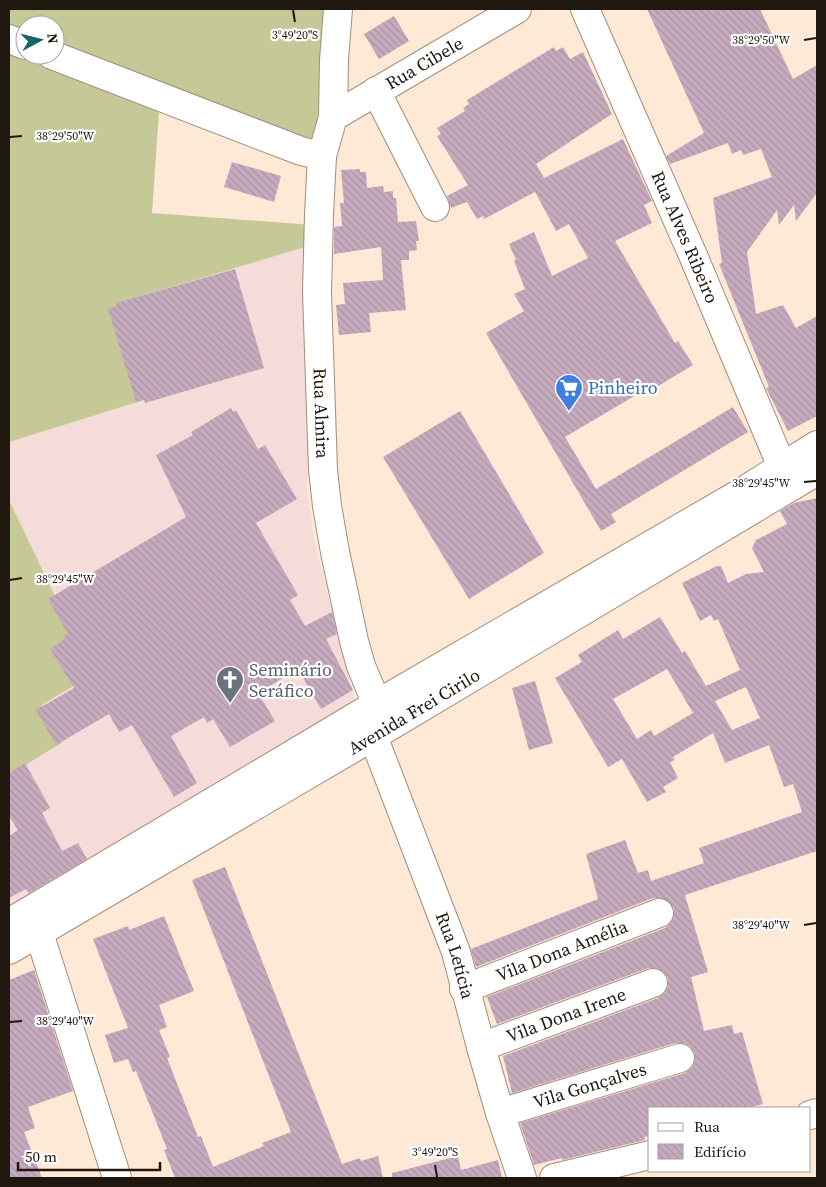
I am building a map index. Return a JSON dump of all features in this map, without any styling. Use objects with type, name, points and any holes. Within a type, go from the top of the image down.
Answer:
[{"type":"street","name":"Rua Almira","points":[[338,9],[334,60],[333,117],[322,156],[317,292],[323,470],[335,552],[361,666],[370,718]]},
{"type":"street","name":"Rua Cibele","points":[[333,117],[517,9]]},
{"type":"street","name":"Rua Alves Ribeiro","points":[[585,9],[787,476]]},
{"type":"street","points":[[65,60],[301,151],[322,156]]},
{"type":"street","points":[[376,91],[436,207]]},
{"type":"street","name":"Avenida Frei Cirilo","points":[[787,476],[817,445]]},
{"type":"street","name":"Avenida Frei Cirilo","points":[[9,950],[25,922],[370,718],[737,495],[787,476],[817,471]]},
{"type":"street","name":"Rua Letícia","points":[[370,718],[456,952],[464,989],[481,1048],[522,1178]]},
{"type":"street","name":"Vila Dona Amélia","points":[[464,989],[659,914]]},
{"type":"street","points":[[25,922],[117,1178]]},
{"type":"street","name":"Vila Dona Irene","points":[[481,1048],[653,983]]},
{"type":"street","name":"Vila Gonçalves","points":[[500,1113],[680,1058]]},
{"type":"street","points":[[554,1178],[648,1155]]},
{"type":"shaded area","points":[[312,245],[307,489],[314,541],[356,705],[9,909],[9,775],[63,742],[42,705],[98,671],[54,594],[9,500],[9,442],[144,400],[116,303]]},
{"type":"green space","points":[[9,9],[325,9],[316,140],[309,145],[65,51],[65,15],[15,15],[15,31],[9,29]]},
{"type":"green space","points":[[9,52],[15,54],[15,65],[42,65],[159,112],[152,213],[313,225],[312,245],[117,303],[144,400],[9,442]]},
{"type":"green space","points":[[9,500],[54,594],[98,671],[42,705],[63,742],[9,775]]},
{"type":"building","points":[[647,9],[760,9],[793,79],[817,65],[817,193],[796,221],[794,205],[779,225],[777,210],[747,252],[756,314],[783,305],[796,328],[817,316],[817,416],[788,431],[766,388],[769,387],[719,264],[722,263],[713,198],[772,177],[761,149],[743,155],[741,150],[732,154],[728,143],[670,164],[666,156],[704,133]]},
{"type":"building","points":[[394,16],[409,41],[379,59],[364,34]]},
{"type":"building","points":[[554,47],[556,51],[563,47],[570,59],[583,52],[612,114],[536,164],[544,178],[623,139],[652,201],[644,205],[652,223],[615,241],[675,343],[678,341],[693,365],[655,388],[653,385],[565,437],[596,489],[733,407],[748,432],[611,514],[616,522],[601,531],[486,333],[524,311],[514,294],[525,289],[509,244],[534,232],[552,276],[588,258],[569,224],[556,231],[535,192],[484,219],[483,216],[477,219],[467,202],[451,208],[447,196],[468,185],[437,136],[441,134],[437,128],[465,111],[463,108],[469,104],[467,100]]},
{"type":"building","points":[[232,162],[281,176],[274,202],[224,187]]},
{"type":"building","points":[[360,169],[360,172],[366,172],[367,188],[383,186],[384,192],[393,191],[393,198],[396,198],[398,222],[416,221],[419,241],[416,241],[417,250],[409,251],[409,260],[401,260],[406,310],[369,313],[371,332],[339,335],[336,305],[345,304],[343,283],[383,280],[381,247],[334,254],[334,227],[342,226],[340,203],[344,203],[341,170]]},
{"type":"building","points":[[235,269],[264,368],[145,403],[144,400],[136,402],[108,309],[117,306],[116,303]]},
{"type":"building","points":[[231,408],[233,412],[236,410],[258,449],[265,445],[297,499],[256,523],[298,595],[290,600],[305,626],[332,612],[337,634],[326,639],[353,690],[321,709],[298,669],[258,693],[275,721],[230,747],[213,719],[207,723],[204,717],[171,736],[197,783],[174,797],[132,725],[119,732],[109,714],[56,745],[36,710],[74,688],[50,649],[65,639],[64,636],[68,634],[48,599],[186,517],[156,455],[193,435],[191,432]]},
{"type":"building","points":[[460,411],[544,553],[469,599],[383,457]]},
{"type":"building","points":[[817,498],[817,851],[685,895],[708,972],[691,977],[704,1031],[732,1025],[734,1034],[742,1032],[763,1104],[751,1107],[648,1107],[648,1136],[644,1137],[645,1140],[534,1165],[520,1123],[685,1073],[692,1068],[695,1054],[690,1046],[683,1043],[675,1043],[512,1093],[503,1056],[658,998],[665,993],[668,978],[663,971],[648,968],[497,1024],[487,997],[665,928],[674,916],[674,908],[668,901],[661,898],[653,898],[476,967],[471,949],[598,899],[586,854],[625,840],[638,873],[648,870],[651,881],[704,863],[699,848],[802,812],[793,784],[784,787],[769,745],[725,763],[713,733],[673,757],[675,760],[670,762],[678,778],[663,787],[666,792],[647,802],[622,759],[608,767],[555,678],[582,662],[578,655],[618,630],[623,639],[660,617],[682,653],[685,651],[706,686],[740,670],[718,619],[714,621],[711,615],[700,621],[682,583],[717,566],[721,566],[728,583],[746,574],[764,572],[752,548],[756,540],[787,524],[780,511],[794,503]],"holes":[[[667,669],[693,713],[654,736],[651,730],[637,739],[613,699]],[[746,687],[760,718],[732,730],[715,701]]]},
{"type":"building","points":[[535,681],[553,743],[529,750],[512,688]]},
{"type":"building","points":[[25,763],[50,808],[42,813],[62,851],[78,843],[87,859],[29,893],[26,889],[9,898],[9,836],[18,830],[9,816],[9,773]]},
{"type":"building","points":[[225,867],[342,1164],[360,1158],[361,1161],[378,1156],[383,1178],[175,1178],[164,1150],[167,1149],[136,1071],[133,1072],[128,1059],[114,1063],[105,1035],[128,1028],[93,939],[128,926],[129,930],[164,916],[194,991],[159,1005],[167,1027],[159,1030],[170,1057],[167,1058],[198,1137],[201,1136],[213,1167],[264,1146],[262,1143],[291,1132],[192,880]]},
{"type":"building","points":[[34,970],[73,1091],[28,1107],[35,1128],[24,1132],[42,1178],[9,1178],[9,980]]},
{"type":"building","points":[[458,1156],[461,1170],[498,1160],[502,1178],[392,1178],[392,1173]]},
{"type":"place","name":"Pinheiro","points":[[569,412]]},
{"type":"place","name":"Seminário Seráfico","points":[[230,704]]}]
